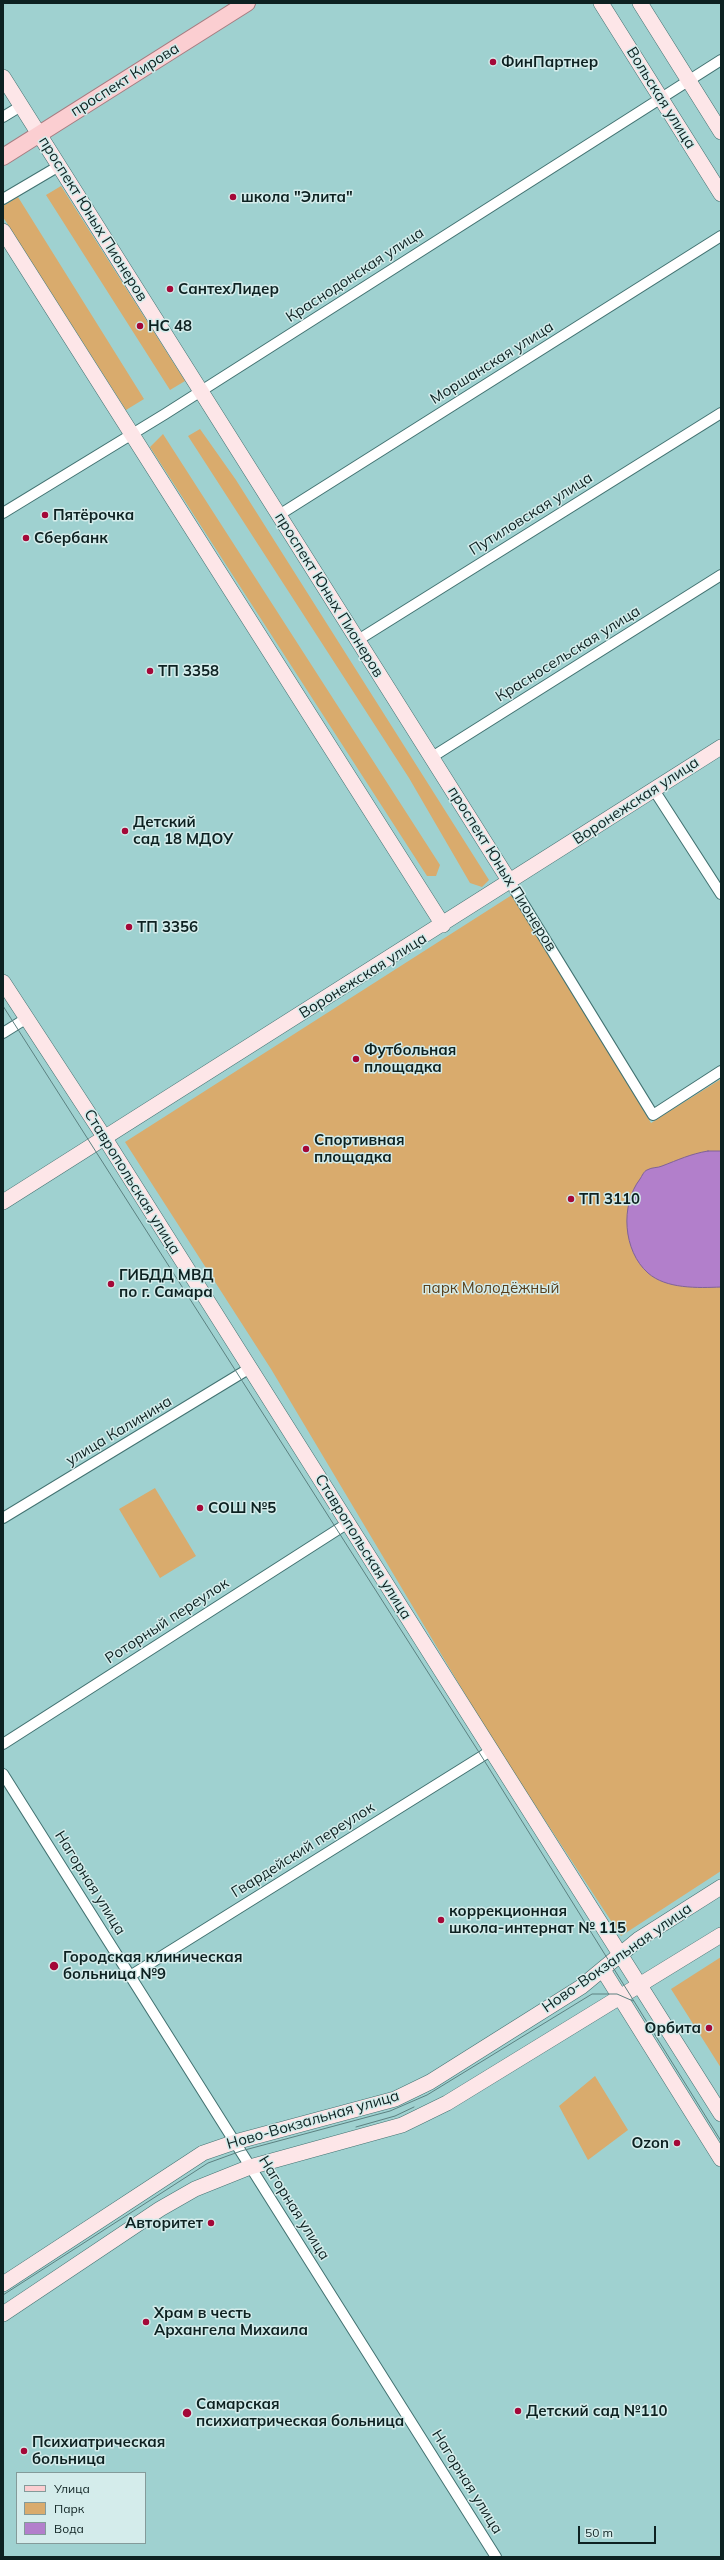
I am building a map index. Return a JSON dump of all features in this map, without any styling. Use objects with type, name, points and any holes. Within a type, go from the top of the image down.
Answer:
[{"type":"main road","name":"проспект Кирова","points":[[3,157],[247,3]]},
{"type":"street","name":"Вольская улица","points":[[601,3],[721,194]]},
{"type":"street","points":[[640,3],[721,132]]},
{"type":"street","name":"Краснодонская улица","points":[[3,513],[201,391],[660,97],[721,60]]},
{"type":"street","name":"проспект Юных Пионеров","points":[[3,77],[432,757],[653,1115],[721,1070]]},
{"type":"street","points":[[3,117],[21,106]]},
{"type":"street","points":[[3,199],[59,166]]},
{"type":"street","points":[[3,231],[443,924]]},
{"type":"street","name":"Моршанская улица","points":[[279,515],[721,236]]},
{"type":"street","name":"Путиловская улица","points":[[358,640],[721,413]]},
{"type":"street","name":"Красносельская улица","points":[[432,757],[721,575]]},
{"type":"street","name":"Воронежская улица","points":[[3,1202],[721,747]]},
{"type":"street","points":[[654,790],[721,894]]},
{"type":"street","name":"Ставропольская улица","points":[[3,982],[105,1138],[721,2114]]},
{"type":"street","points":[[3,1033],[27,1018]]},
{"type":"street","name":"улица Калинина","points":[[3,1518],[250,1368]]},
{"type":"street","name":"Роторный переулок","points":[[3,1744],[348,1523]]},
{"type":"street","name":"Гвардейский переулок","points":[[130,1976],[492,1750]]},
{"type":"street","name":"Нагорная улица","points":[[3,1774],[496,2557]]},
{"type":"street","name":"Ново-Вокзальная улица","points":[[3,2284],[183,2164],[202,2153],[235,2142],[395,2099],[430,2082],[581,1987],[639,1939],[721,1887]]},
{"type":"street","name":"Ново-Вокзальная улица","points":[[3,2314],[171,2202],[212,2181],[250,2167],[402,2125],[447,2103],[721,1935]]},
{"type":"street","points":[[603,1970],[721,2159]]},
{"type":"green space","points":[[61,186],[185,381],[170,390],[46,195]]},
{"type":"green space","points":[[18,197],[144,399],[126,410],[3,217],[3,206]]},
{"type":"green space","points":[[200,429],[236,480],[489,880],[482,887],[470,883],[409,778],[188,436]]},
{"type":"green space","points":[[163,434],[440,865],[436,876],[427,876],[150,447]]},
{"type":"green space","name":"парк Молодёжный","points":[[515,893],[651,1123],[721,1079],[721,1871],[621,1936],[493,1741],[271,1369],[125,1142]]},
{"type":"green space","points":[[155,1488],[196,1556],[160,1578],[119,1509]]},
{"type":"green space","name":"Орбита","points":[[721,1957],[721,2068],[671,1989]]},
{"type":"green space","points":[[595,2076],[628,2130],[588,2160],[559,2106]]},
{"type":"water","points":[[708,1151],[721,1151],[721,1287],[673,1285],[655,1278],[648,1273],[633,1253],[627,1228],[629,1202],[634,1190],[646,1171],[690,1155]]},
{"type":"tram line","points":[[3,1006],[482,1757],[721,2141]]},
{"type":"tram line","points":[[3,2295],[208,2163],[241,2151],[390,2111],[427,2095],[592,1994],[617,1994],[633,2001]]},
{"type":"tram line","points":[[356,2127],[395,2116],[414,2107]]},
{"type":"place","name":"ФинПартнер","points":[[493,62]]},
{"type":"place","name":"школа \"Элита\"","points":[[233,197]]},
{"type":"place","name":"СантехЛидер","points":[[170,289]]},
{"type":"place","name":"НС 48","points":[[140,326]]},
{"type":"place","name":"Пятёрочка","points":[[45,515]]},
{"type":"place","name":"Сбербанк","points":[[26,538]]},
{"type":"place","name":"ТП 3358","points":[[150,671]]},
{"type":"place","name":"Детский сад 18 МДОУ","points":[[125,831]]},
{"type":"place","name":"ТП 3356","points":[[129,927]]},
{"type":"place","name":"Футбольная площадка","points":[[356,1059]]},
{"type":"place","name":"Спортивная площадка","points":[[306,1149]]},
{"type":"place","name":"ТП 3110","points":[[571,1199]]},
{"type":"place","name":"ГИБДД МВД по г. Самара","points":[[111,1284]]},
{"type":"place","name":"СОШ №5","points":[[200,1508]]},
{"type":"place","name":"коррекционная школа-интернат № 115","points":[[441,1920]]},
{"type":"place","name":"Городская клиническая больница №9","points":[[54,1966]]},
{"type":"place","name":"Орбита","points":[[709,2028]]},
{"type":"place","name":"Ozon","points":[[677,2143]]},
{"type":"place","name":"Авторитет","points":[[211,2223]]},
{"type":"place","name":"Храм в честь Архангела Михаила","points":[[146,2322]]},
{"type":"place","name":"Детский сад №110","points":[[518,2411]]},
{"type":"place","name":"Самарская психиатрическая больница","points":[[187,2413]]},
{"type":"place","name":"Психиатрическая больница","points":[[24,2451]]}]
